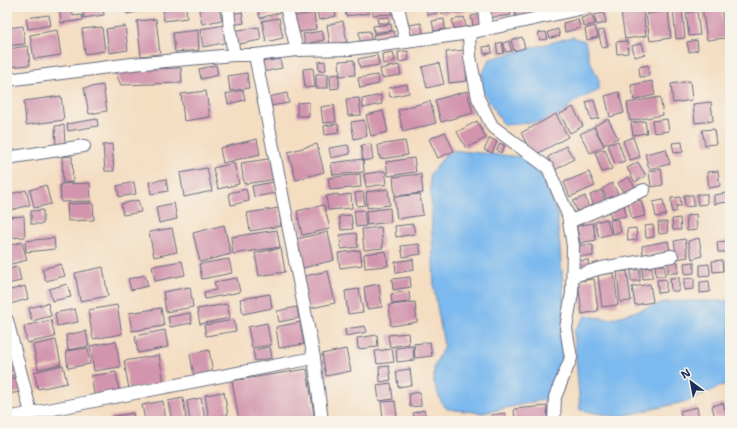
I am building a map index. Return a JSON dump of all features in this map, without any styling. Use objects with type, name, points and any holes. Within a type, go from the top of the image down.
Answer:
[{"type":"street","points":[[228,7],[234,55]]},
{"type":"street","points":[[286,7],[297,50]]},
{"type":"street","points":[[398,7],[406,42]]},
{"type":"street","points":[[484,7],[486,28]]},
{"type":"street","points":[[7,80],[132,64],[234,55],[255,55],[297,50],[350,49],[406,42],[469,33],[486,28],[588,7]]},
{"type":"street","points":[[469,33],[470,57],[478,98],[492,126],[548,168],[569,222],[573,246],[572,293],[566,328],[571,358],[555,397],[554,421]]},
{"type":"street","points":[[255,55],[314,358],[322,421]]},
{"type":"street","points":[[7,158],[84,146]]},
{"type":"street","points":[[569,222],[644,190]]},
{"type":"street","points":[[572,276],[602,268],[672,256]]},
{"type":"street","points":[[7,320],[31,413]]},
{"type":"street","points":[[7,418],[314,358]]},
{"type":"water","points":[[572,37],[585,41],[589,59],[599,80],[599,90],[572,103],[562,115],[541,122],[504,125],[481,89],[482,74],[490,59]]},
{"type":"water","points":[[450,150],[522,157],[539,171],[557,212],[564,297],[562,368],[547,399],[483,413],[447,409],[441,402],[434,382],[434,367],[444,346],[434,289],[430,174]]},
{"type":"water","points":[[730,301],[730,382],[688,401],[618,417],[580,410],[574,331],[585,316],[611,319],[665,302]]},
{"type":"building","points":[[59,7],[72,7],[73,16],[82,15],[83,20],[61,23]]},
{"type":"building","points":[[83,7],[103,7],[104,15],[84,18]]},
{"type":"building","points":[[126,7],[151,7],[151,9],[127,14]]},
{"type":"building","points":[[186,7],[187,18],[164,21],[163,10]]},
{"type":"building","points":[[219,7],[222,20],[202,24],[199,10]]},
{"type":"building","points":[[257,7],[281,7],[282,12],[260,18]]},
{"type":"building","points":[[316,7],[334,7],[336,16],[319,20]]},
{"type":"building","points":[[345,7],[369,7],[370,13],[346,16]]},
{"type":"building","points":[[373,7],[392,7],[393,14],[373,15]]},
{"type":"building","points":[[426,7],[436,7],[437,13],[427,15]]},
{"type":"building","points":[[441,7],[451,7],[452,12],[442,14]]},
{"type":"building","points":[[453,7],[479,7],[479,9],[454,13]]},
{"type":"building","points":[[485,7],[510,7],[511,15],[487,18]]},
{"type":"building","points":[[514,7],[532,7],[533,16],[516,19]]},
{"type":"building","points":[[702,7],[721,7],[726,38],[707,40]]},
{"type":"building","points":[[726,7],[730,7],[730,28],[729,28]]},
{"type":"building","points":[[643,9],[646,36],[625,39],[621,12]]},
{"type":"building","points":[[682,9],[685,38],[676,39],[673,10]]},
{"type":"building","points":[[668,11],[671,38],[650,41],[646,14]]},
{"type":"building","points":[[697,11],[700,35],[689,36],[686,13]]},
{"type":"building","points":[[242,12],[244,23],[232,25],[230,14]]},
{"type":"building","points":[[314,13],[316,29],[296,33],[293,16]]},
{"type":"building","points":[[604,13],[606,23],[597,25],[594,15]]},
{"type":"building","points":[[482,14],[484,23],[473,26],[471,16]]},
{"type":"building","points":[[49,15],[51,25],[28,29],[26,18]]},
{"type":"building","points":[[592,15],[595,24],[584,27],[581,18]]},
{"type":"building","points":[[389,17],[389,23],[378,23],[377,18]]},
{"type":"building","points":[[464,17],[466,27],[454,29],[452,20]]},
{"type":"building","points":[[279,18],[283,38],[266,42],[262,21]]},
{"type":"building","points":[[156,19],[160,54],[141,56],[137,21]]},
{"type":"building","points":[[444,19],[445,29],[434,31],[432,21]]},
{"type":"building","points":[[578,19],[580,28],[565,32],[563,23]]},
{"type":"building","points":[[343,21],[347,42],[330,45],[327,25]]},
{"type":"building","points":[[421,23],[423,33],[411,35],[409,25]]},
{"type":"building","points":[[391,24],[392,30],[374,33],[373,26]]},
{"type":"building","points":[[225,25],[228,42],[203,47],[200,29]]},
{"type":"building","points":[[23,26],[25,44],[7,46],[7,28]]},
{"type":"building","points":[[125,26],[128,50],[109,53],[106,29]]},
{"type":"building","points":[[595,26],[598,37],[587,40],[585,29]]},
{"type":"building","points":[[102,27],[105,51],[85,54],[82,29]]},
{"type":"building","points":[[259,27],[261,40],[234,45],[232,31]]},
{"type":"building","points":[[558,29],[560,36],[550,38],[548,32]]},
{"type":"building","points":[[57,30],[61,55],[34,59],[30,35]]},
{"type":"building","points":[[198,30],[199,50],[175,52],[173,33]]},
{"type":"building","points":[[604,30],[608,47],[602,48],[598,31]]},
{"type":"building","points":[[322,31],[324,40],[305,44],[303,34]]},
{"type":"building","points":[[370,31],[371,40],[360,41],[359,32]]},
{"type":"building","points":[[394,31],[396,40],[374,43],[373,35]]},
{"type":"building","points":[[546,32],[548,39],[540,40],[538,33]]},
{"type":"building","points":[[522,37],[525,48],[514,51],[511,40]]},
{"type":"building","points":[[697,40],[698,50],[689,52],[687,42]]},
{"type":"building","points":[[509,41],[512,51],[506,52],[503,43]]},
{"type":"building","points":[[627,41],[628,53],[617,54],[616,42]]},
{"type":"building","points":[[502,42],[504,53],[498,54],[496,44]]},
{"type":"building","points":[[642,43],[645,54],[635,57],[632,46]]},
{"type":"building","points":[[28,46],[30,65],[8,67],[7,49]]},
{"type":"building","points":[[491,46],[492,53],[484,54],[483,47]]},
{"type":"building","points":[[464,50],[467,81],[449,83],[446,52]]},
{"type":"building","points":[[408,51],[409,60],[399,62],[398,52]]},
{"type":"building","points":[[393,52],[395,61],[383,64],[382,54]]},
{"type":"building","points":[[377,55],[379,65],[360,68],[358,59]]},
{"type":"building","points":[[280,59],[282,68],[263,72],[261,62]]},
{"type":"building","points":[[354,60],[355,75],[340,76],[339,61]]},
{"type":"building","points":[[325,61],[326,70],[319,71],[318,62]]},
{"type":"building","points":[[439,63],[444,84],[427,88],[422,67]]},
{"type":"building","points":[[216,65],[218,75],[201,79],[199,69]]},
{"type":"building","points":[[399,65],[401,75],[382,78],[380,69]]},
{"type":"building","points":[[648,65],[649,76],[640,77],[639,67]]},
{"type":"building","points":[[181,68],[182,83],[121,85],[114,70]]},
{"type":"building","points":[[313,68],[315,87],[305,88],[303,69]]},
{"type":"building","points":[[247,73],[249,88],[230,91],[228,76]]},
{"type":"building","points":[[316,74],[328,74],[328,88],[316,88]]},
{"type":"building","points":[[339,74],[339,88],[331,89],[330,75]]},
{"type":"building","points":[[377,75],[379,84],[360,88],[358,78]]},
{"type":"building","points":[[652,81],[655,95],[634,100],[631,85]]},
{"type":"building","points":[[690,81],[692,100],[673,103],[671,84]]},
{"type":"building","points":[[407,84],[409,93],[390,97],[388,88]]},
{"type":"building","points":[[103,85],[107,111],[89,114],[84,88]]},
{"type":"building","points":[[243,90],[245,100],[228,104],[226,94]]},
{"type":"building","points":[[206,91],[210,117],[184,121],[181,94]]},
{"type":"building","points":[[467,91],[473,113],[441,122],[435,100]]},
{"type":"building","points":[[619,92],[624,113],[610,117],[605,96]]},
{"type":"building","points":[[287,93],[289,103],[270,106],[268,97]]},
{"type":"building","points":[[381,95],[382,104],[363,108],[362,99]]},
{"type":"building","points":[[61,96],[64,120],[26,125],[24,101]]},
{"type":"building","points":[[660,97],[663,115],[630,121],[627,103]]},
{"type":"building","points":[[359,98],[361,115],[348,116],[346,99]]},
{"type":"building","points":[[594,100],[599,118],[591,120],[586,102]]},
{"type":"building","points":[[430,101],[436,123],[403,132],[398,110]]},
{"type":"building","points":[[309,102],[309,116],[297,116],[297,103]]},
{"type":"building","points":[[711,102],[713,121],[695,123],[693,104]]},
{"type":"building","points":[[334,105],[336,122],[323,123],[321,107]]},
{"type":"building","points":[[573,107],[583,126],[570,133],[560,114]]},
{"type":"building","points":[[383,111],[388,132],[371,136],[366,115]]},
{"type":"building","points":[[556,114],[568,137],[533,156],[521,133]]},
{"type":"building","points":[[97,119],[98,126],[68,131],[67,124]]},
{"type":"building","points":[[608,119],[618,138],[604,145],[594,126]]},
{"type":"building","points":[[667,119],[669,131],[654,133],[652,121]]},
{"type":"building","points":[[364,120],[367,136],[354,139],[351,122]]},
{"type":"building","points":[[477,121],[486,138],[466,148],[457,132]]},
{"type":"building","points":[[645,121],[647,133],[633,135],[631,123]]},
{"type":"building","points":[[338,124],[339,133],[325,135],[324,126]]},
{"type":"building","points":[[64,125],[65,146],[56,147],[55,126]]},
{"type":"building","points":[[594,127],[604,146],[590,153],[580,134]]},
{"type":"building","points":[[714,129],[716,144],[705,145],[702,130]]},
{"type":"building","points":[[445,132],[454,151],[438,158],[429,139]]},
{"type":"building","points":[[633,137],[640,157],[630,160],[623,141]]},
{"type":"building","points":[[490,138],[497,142],[492,153],[484,150]]},
{"type":"building","points":[[257,139],[260,154],[223,163],[220,148]]},
{"type":"building","points":[[405,141],[408,155],[380,159],[378,145]]},
{"type":"building","points":[[618,141],[625,161],[615,164],[608,145]]},
{"type":"building","points":[[682,142],[683,152],[674,153],[672,143]]},
{"type":"building","points":[[500,143],[505,146],[501,153],[497,150]]},
{"type":"building","points":[[112,144],[114,171],[105,171],[103,145]]},
{"type":"building","points":[[317,144],[324,172],[296,180],[288,152]]},
{"type":"building","points":[[371,144],[373,159],[363,161],[361,145]]},
{"type":"building","points":[[348,145],[350,154],[331,158],[329,148]]},
{"type":"building","points":[[566,146],[574,159],[555,170],[548,157]]},
{"type":"building","points":[[605,149],[612,169],[602,172],[595,152]]},
{"type":"building","points":[[666,149],[670,164],[649,169],[645,154]]},
{"type":"building","points":[[72,156],[73,182],[63,183],[62,157]]},
{"type":"building","points":[[274,158],[277,179],[244,184],[241,163]]},
{"type":"building","points":[[414,158],[416,172],[388,176],[386,162]]},
{"type":"building","points":[[363,159],[364,172],[333,175],[331,163]]},
{"type":"building","points":[[638,162],[646,176],[635,182],[627,168]]},
{"type":"building","points":[[234,163],[239,184],[218,189],[213,168]]},
{"type":"building","points":[[207,168],[212,191],[184,197],[180,173]]},
{"type":"building","points":[[661,169],[663,185],[651,187],[649,171]]},
{"type":"building","points":[[385,171],[387,184],[366,187],[364,174]]},
{"type":"building","points":[[718,171],[720,186],[709,188],[707,172]]},
{"type":"building","points":[[589,172],[595,186],[570,197],[564,182]]},
{"type":"building","points":[[360,174],[361,187],[330,190],[328,178]]},
{"type":"building","points":[[421,174],[423,193],[395,196],[393,177]]},
{"type":"building","points":[[629,177],[637,191],[626,197],[618,183]]},
{"type":"building","points":[[166,179],[168,191],[151,194],[149,182]]},
{"type":"building","points":[[134,182],[136,194],[119,197],[117,186]]},
{"type":"building","points":[[273,182],[276,193],[254,197],[252,186]]},
{"type":"building","points":[[90,183],[91,201],[61,202],[60,184]]},
{"type":"building","points":[[612,183],[620,197],[609,203],[602,189]]},
{"type":"building","points":[[46,185],[51,204],[34,208],[30,190]]},
{"type":"building","points":[[246,189],[249,201],[231,205],[229,193]]},
{"type":"building","points":[[388,189],[390,205],[367,208],[366,192]]},
{"type":"building","points":[[26,190],[30,205],[7,211],[7,195]]},
{"type":"building","points":[[601,190],[607,205],[595,209],[590,195]]},
{"type":"building","points":[[363,192],[365,205],[357,206],[355,193]]},
{"type":"building","points":[[727,193],[728,202],[714,204],[714,195]]},
{"type":"building","points":[[338,194],[338,196],[351,194],[352,208],[328,210],[326,196]]},
{"type":"building","points":[[420,194],[423,215],[397,219],[394,197]]},
{"type":"building","points":[[697,194],[707,194],[707,204],[698,205]]},
{"type":"building","points":[[684,195],[693,195],[694,206],[685,207]]},
{"type":"building","points":[[585,196],[590,211],[579,216],[573,201]]},
{"type":"building","points":[[680,197],[681,206],[676,206],[676,212],[672,212],[671,198]]},
{"type":"building","points":[[138,200],[141,212],[123,215],[121,204]]},
{"type":"building","points":[[641,200],[645,216],[632,219],[628,203]]},
{"type":"building","points":[[663,200],[666,215],[656,217],[653,202]]},
{"type":"building","points":[[93,203],[94,220],[68,221],[67,204]]},
{"type":"building","points":[[174,203],[177,219],[159,223],[156,207]]},
{"type":"building","points":[[624,204],[626,216],[611,219],[609,207]]},
{"type":"building","points":[[324,205],[330,229],[302,235],[297,211]]},
{"type":"building","points":[[279,208],[281,226],[250,231],[247,213]]},
{"type":"building","points":[[390,208],[391,222],[367,225],[366,211]]},
{"type":"building","points":[[43,210],[43,224],[31,224],[31,211]]},
{"type":"building","points":[[364,210],[366,226],[356,227],[354,211]]},
{"type":"building","points":[[696,214],[697,230],[687,231],[686,216]]},
{"type":"building","points":[[351,215],[353,229],[341,230],[339,216]]},
{"type":"building","points":[[24,216],[25,237],[7,238],[7,217]]},
{"type":"building","points":[[680,218],[681,230],[673,230],[672,219]]},
{"type":"building","points":[[607,219],[611,234],[599,237],[595,222]]},
{"type":"building","points":[[618,219],[621,232],[612,234],[610,220]]},
{"type":"building","points":[[658,222],[667,222],[668,233],[659,234]]},
{"type":"building","points":[[593,223],[596,240],[580,243],[577,226]]},
{"type":"building","points":[[413,224],[415,234],[396,237],[395,226]]},
{"type":"building","points":[[224,225],[231,254],[200,262],[193,233]]},
{"type":"building","points":[[653,225],[654,237],[646,238],[645,226]]},
{"type":"building","points":[[381,227],[383,248],[364,250],[362,229]]},
{"type":"building","points":[[172,228],[177,252],[154,257],[149,232]]},
{"type":"building","points":[[636,228],[637,240],[628,241],[627,229]]},
{"type":"building","points":[[277,230],[280,247],[233,254],[231,237]]},
{"type":"building","points":[[328,232],[334,260],[303,268],[296,239]]},
{"type":"building","points":[[356,233],[358,247],[341,249],[340,235]]},
{"type":"building","points":[[54,238],[55,249],[26,252],[25,241]]},
{"type":"building","points":[[699,238],[702,256],[692,259],[688,241]]},
{"type":"building","points":[[685,239],[688,257],[677,259],[674,241]]},
{"type":"building","points":[[668,241],[670,250],[643,255],[642,246]]},
{"type":"building","points":[[727,241],[727,252],[718,252],[717,242]]},
{"type":"building","points":[[22,242],[27,260],[7,265],[7,246]]},
{"type":"building","points":[[419,244],[421,254],[403,257],[401,246]]},
{"type":"building","points":[[578,245],[593,245],[593,256],[579,256]]},
{"type":"building","points":[[281,248],[285,272],[259,276],[255,253]]},
{"type":"building","points":[[360,250],[362,265],[340,268],[338,253]]},
{"type":"building","points":[[386,251],[388,266],[365,268],[364,254]]},
{"type":"building","points":[[229,259],[232,273],[202,279],[199,264]]},
{"type":"building","points":[[413,259],[414,270],[396,273],[395,262]]},
{"type":"building","points":[[588,260],[589,271],[578,272],[578,261]]},
{"type":"building","points":[[722,260],[723,271],[713,272],[712,261]]},
{"type":"building","points":[[725,260],[730,260],[730,271],[725,271]]},
{"type":"building","points":[[182,261],[185,275],[155,281],[152,266]]},
{"type":"building","points":[[668,262],[678,262],[678,273],[668,273]]},
{"type":"building","points":[[694,262],[694,273],[685,274],[684,263]]},
{"type":"building","points":[[61,264],[65,276],[46,281],[42,269]]},
{"type":"building","points":[[709,264],[710,275],[700,276],[700,265]]},
{"type":"building","points":[[655,265],[665,265],[665,276],[656,276]]},
{"type":"building","points":[[18,267],[21,281],[7,284],[7,269]]},
{"type":"building","points":[[103,267],[108,296],[80,301],[75,273]]},
{"type":"building","points":[[652,267],[652,278],[643,279],[642,268]]},
{"type":"building","points":[[631,270],[640,270],[640,281],[631,281]]},
{"type":"building","points":[[328,271],[335,303],[307,309],[300,277]]},
{"type":"building","points":[[627,271],[631,301],[620,302],[617,272]]},
{"type":"building","points":[[614,273],[618,305],[602,307],[598,275]]},
{"type":"building","points":[[145,275],[148,286],[131,290],[128,279]]},
{"type":"building","points":[[410,277],[411,287],[393,290],[392,279]]},
{"type":"building","points":[[679,277],[679,291],[671,291],[670,278]]},
{"type":"building","points":[[237,278],[240,292],[205,299],[204,292],[216,290],[214,282]]},
{"type":"building","points":[[694,278],[694,289],[684,290],[684,279]]},
{"type":"building","points":[[594,279],[598,311],[582,314],[578,281]]},
{"type":"building","points":[[666,279],[666,292],[658,293],[657,280]]},
{"type":"building","points":[[709,281],[710,292],[700,293],[700,282]]},
{"type":"building","points":[[67,284],[71,297],[52,301],[49,289]]},
{"type":"building","points":[[379,284],[382,307],[367,309],[364,287]]},
{"type":"building","points":[[650,284],[653,302],[635,305],[632,287]]},
{"type":"building","points":[[25,286],[28,299],[10,304],[7,291]]},
{"type":"building","points":[[190,287],[193,307],[166,312],[163,292]]},
{"type":"building","points":[[359,289],[363,312],[348,314],[345,291]]},
{"type":"building","points":[[409,291],[410,302],[392,304],[391,294]]},
{"type":"building","points":[[270,294],[272,308],[243,314],[240,299]]},
{"type":"building","points":[[415,302],[417,322],[391,326],[389,305]]},
{"type":"building","points":[[48,303],[51,316],[32,321],[29,308]]},
{"type":"building","points":[[227,304],[230,318],[200,324],[197,309]]},
{"type":"building","points":[[117,305],[122,334],[93,339],[88,310]]},
{"type":"building","points":[[297,307],[299,318],[279,322],[277,311]]},
{"type":"building","points":[[161,308],[164,326],[132,331],[129,313]]},
{"type":"building","points":[[75,309],[78,322],[57,326],[55,313]]},
{"type":"building","points":[[190,313],[192,323],[170,327],[168,317]]},
{"type":"building","points":[[51,320],[55,337],[27,343],[24,326]]},
{"type":"building","points":[[234,320],[236,331],[206,336],[204,325]]},
{"type":"building","points":[[300,322],[304,344],[279,348],[276,327]]},
{"type":"building","points":[[267,323],[271,345],[252,348],[248,327]]},
{"type":"building","points":[[365,326],[367,332],[346,336],[345,329]]},
{"type":"building","points":[[165,330],[168,347],[138,353],[135,336]]},
{"type":"building","points":[[86,331],[89,346],[68,350],[66,335]]},
{"type":"building","points":[[408,333],[409,344],[390,347],[388,335]]},
{"type":"building","points":[[377,335],[378,347],[358,349],[357,338]]},
{"type":"building","points":[[56,340],[61,364],[38,369],[33,345]]},
{"type":"building","points":[[116,341],[120,367],[94,371],[90,346]]},
{"type":"building","points":[[430,342],[432,356],[415,358],[414,344]]},
{"type":"building","points":[[413,346],[414,360],[397,362],[396,348]]},
{"type":"building","points":[[270,347],[272,358],[255,361],[253,350]]},
{"type":"building","points":[[88,348],[90,364],[68,368],[66,351]]},
{"type":"building","points":[[346,349],[351,371],[326,376],[322,354]]},
{"type":"building","points":[[392,349],[394,362],[377,364],[375,351]]},
{"type":"building","points":[[209,350],[213,374],[194,377],[190,354]]},
{"type":"building","points":[[159,355],[164,383],[129,389],[124,361]]},
{"type":"building","points":[[15,359],[18,374],[7,376],[7,360]]},
{"type":"building","points":[[63,365],[67,383],[38,389],[34,372]]},
{"type":"building","points":[[389,366],[391,380],[380,382],[379,367]]},
{"type":"building","points":[[307,369],[315,421],[239,421],[232,381]]},
{"type":"building","points":[[410,369],[412,385],[398,387],[396,371]]},
{"type":"building","points":[[116,372],[120,395],[95,399],[91,376]]},
{"type":"building","points":[[19,377],[21,392],[7,394],[7,379]]},
{"type":"building","points":[[391,383],[393,399],[379,401],[377,385]]},
{"type":"building","points":[[224,392],[228,415],[209,419],[205,395]]},
{"type":"building","points":[[420,392],[421,406],[410,407],[409,394]]},
{"type":"building","points":[[183,398],[186,418],[172,421],[168,401]]},
{"type":"building","points":[[201,398],[205,419],[190,421],[187,401]]},
{"type":"building","points":[[163,401],[166,421],[145,421],[142,405]]},
{"type":"building","points":[[395,401],[397,417],[383,418],[381,402]]},
{"type":"building","points":[[723,403],[727,415],[715,418],[712,406]]},
{"type":"building","points":[[547,406],[548,421],[515,421],[514,409]]},
{"type":"building","points":[[697,407],[699,419],[682,421],[680,411]]},
{"type":"building","points":[[424,410],[426,418],[415,421],[413,413]]},
{"type":"building","points":[[133,413],[134,421],[111,421],[110,417]]},
{"type":"building","points":[[505,413],[506,421],[492,421],[491,415]]},
{"type":"building","points":[[60,417],[60,421],[43,420]]}]
